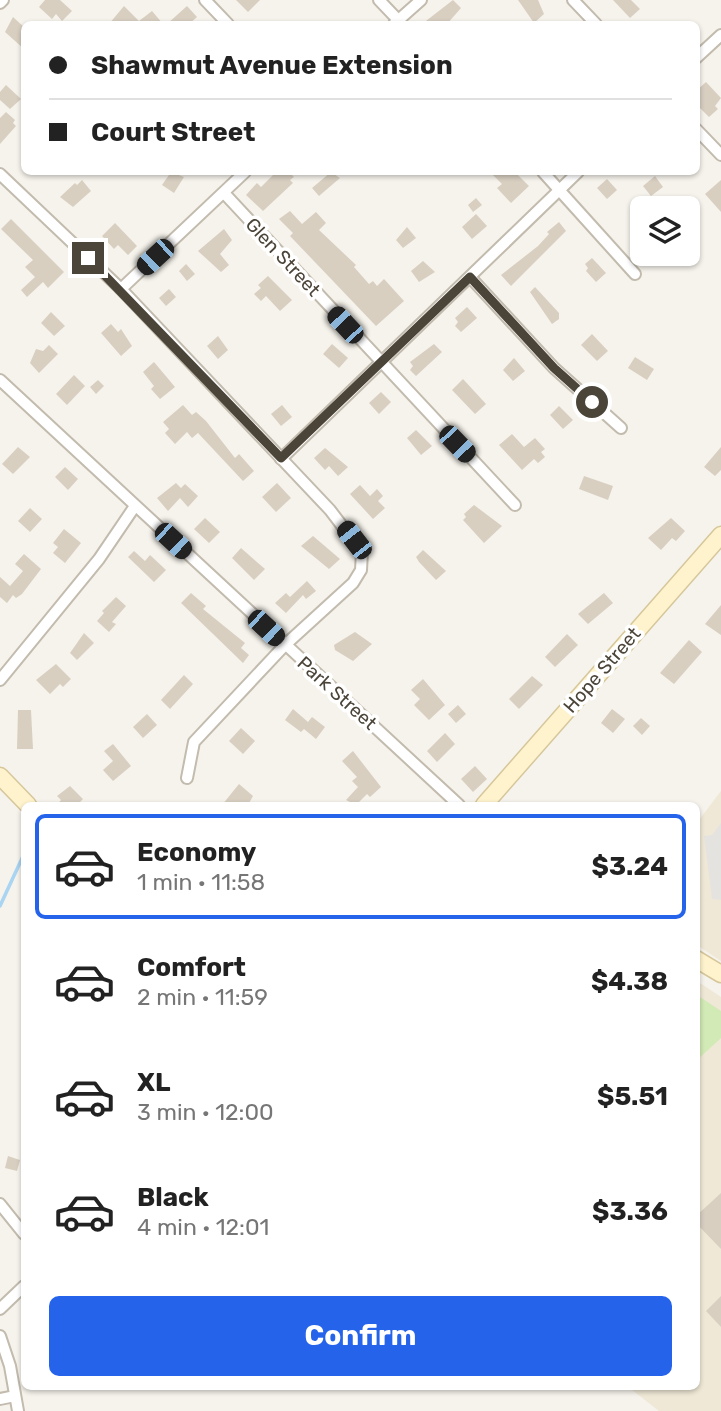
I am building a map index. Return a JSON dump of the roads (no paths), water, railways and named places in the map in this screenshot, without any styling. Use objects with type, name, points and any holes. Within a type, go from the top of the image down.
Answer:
[{"type":"main road","name":"Hope Street","points":[[487,802],[721,535]]},
{"type":"main road","points":[[0,776],[25,802]]},
{"type":"main road","points":[[700,961],[721,974]]},
{"type":"street","points":[[205,0],[225,21]]},
{"type":"street","points":[[379,0],[396,21]]},
{"type":"street","points":[[400,21],[421,0]]},
{"type":"street","points":[[573,0],[593,21]]},
{"type":"street","points":[[700,54],[721,35]]},
{"type":"street","points":[[700,134],[721,155]]},
{"type":"street","points":[[0,174],[121,289],[330,510],[359,547],[363,560],[361,570],[353,583],[285,645],[194,742],[187,778]]},
{"type":"street","points":[[121,289],[242,175]]},
{"type":"street","points":[[546,175],[635,274]]},
{"type":"street","points":[[281,458],[575,175]]},
{"type":"street","name":"Glen Street","points":[[224,193],[515,505]]},
{"type":"street","points":[[470,277],[554,368],[621,428]]},
{"type":"street","name":"Park Street","points":[[0,380],[456,802]]},
{"type":"street","points":[[0,680],[99,559],[135,506]]},
{"type":"street","points":[[0,1204],[21,1230]]},
{"type":"street","points":[[0,1309],[21,1289]]},
{"type":"street","points":[[0,1336],[10,1366],[18,1411]]},
{"type":"street","points":[[0,1399],[15,1396]]},
{"type":"waterway","points":[[0,906],[21,860]]}]
